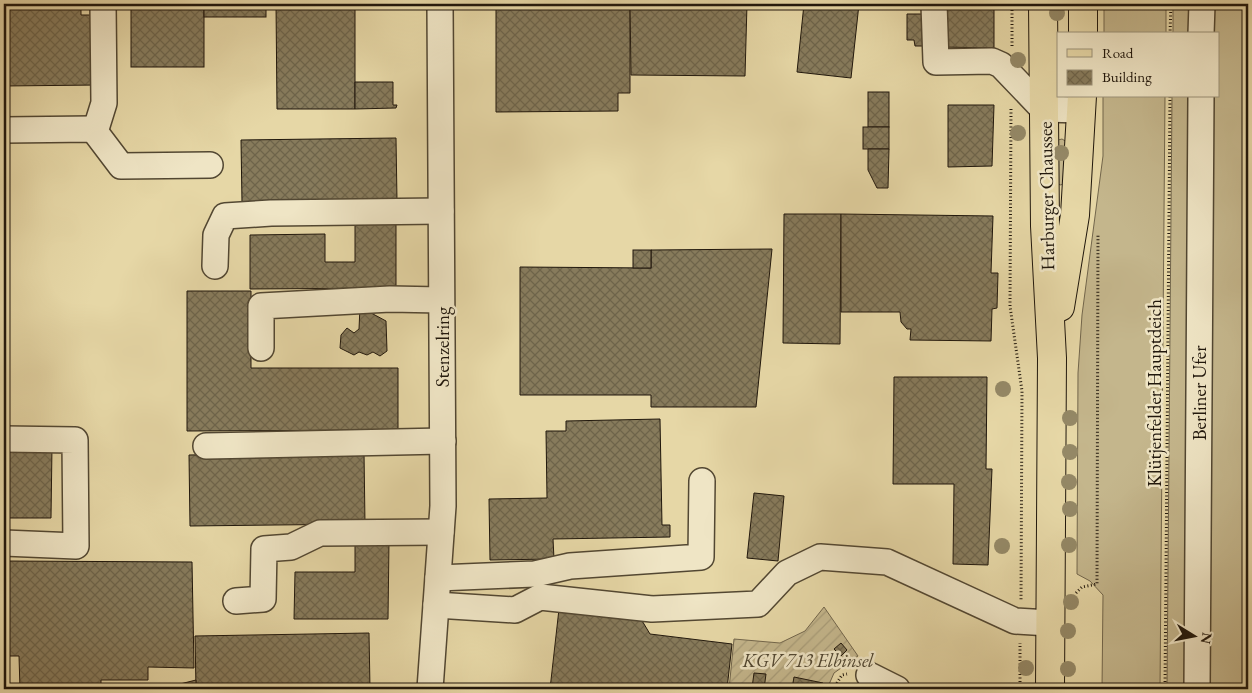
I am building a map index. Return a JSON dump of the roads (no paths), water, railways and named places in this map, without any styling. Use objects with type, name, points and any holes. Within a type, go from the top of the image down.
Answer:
[{"type":"main road","name":"Harburger Chaussee","points":[[1043,4],[1045,226],[1052,358],[1050,689]]},
{"type":"main road","points":[[1083,4],[1083,32]]},
{"type":"main road","name":"Harburger Chaussee","points":[[1052,358],[1076,215],[1082,103]]},
{"type":"street","points":[[95,132],[104,103],[103,4]]},
{"type":"street","name":"Stenzelring","points":[[430,689],[441,532],[443,441],[440,4]]},
{"type":"street","points":[[934,4],[936,62],[992,61],[1001,65],[1043,109],[1082,103]]},
{"type":"street","points":[[1202,4],[1202,32]]},
{"type":"street","name":"Berliner Ufer","points":[[1197,689],[1201,98]]},
{"type":"street","points":[[4,130],[93,129],[121,166],[210,166]]},
{"type":"street","points":[[215,266],[216,235],[226,216],[271,213],[441,211]]},
{"type":"street","points":[[260,348],[261,306],[390,300],[441,300]]},
{"type":"street","points":[[4,439],[75,440],[76,546],[4,543]]},
{"type":"street","points":[[206,446],[443,441]]},
{"type":"street","points":[[438,578],[535,574],[570,566],[701,557],[702,481]]},
{"type":"street","points":[[236,601],[263,600],[264,549],[291,547],[320,533],[441,532]]},
{"type":"street","points":[[436,605],[515,610],[540,597],[652,609],[758,604],[787,573],[820,558],[887,562],[1015,621],[1049,623]]},
{"type":"street","points":[[869,675],[897,689]]},
{"type":"park label","name":"KGV 713 Elbinsel","points":[[808,660]]}]
